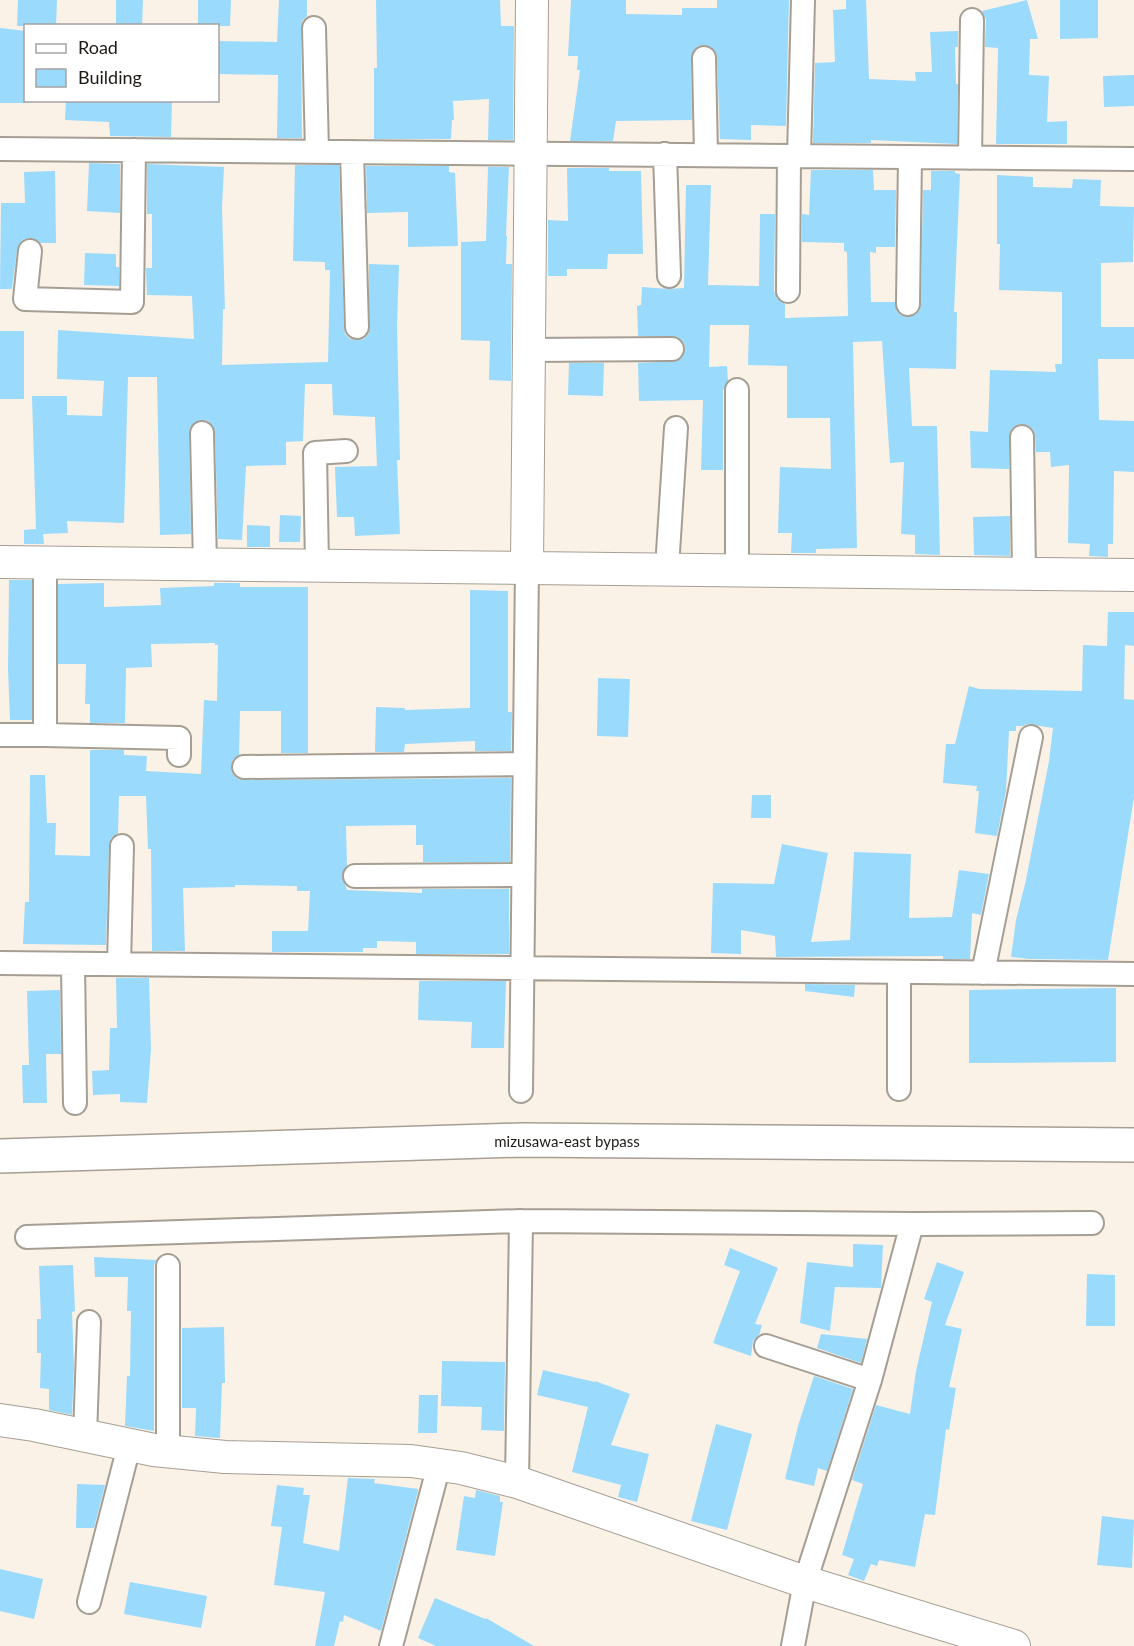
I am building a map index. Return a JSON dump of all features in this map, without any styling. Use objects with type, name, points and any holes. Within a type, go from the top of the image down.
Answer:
[{"type":"highway","name":"mizusawa-east bypass","points":[[0,1156],[521,1140],[1134,1145]]},
{"type":"street","points":[[521,1091],[532,0]]},
{"type":"street","points":[[789,291],[803,0]]},
{"type":"street","points":[[970,158],[972,20]]},
{"type":"street","points":[[314,28],[317,152]]},
{"type":"street","points":[[704,58],[706,155]]},
{"type":"street","points":[[0,149],[1134,159]]},
{"type":"street","points":[[30,251],[26,299],[132,302],[134,150]]},
{"type":"street","points":[[352,152],[357,327]]},
{"type":"street","points":[[665,154],[669,276]]},
{"type":"street","points":[[908,304],[910,157]]},
{"type":"street","points":[[528,350],[672,349]]},
{"type":"street","points":[[737,390],[737,569]]},
{"type":"street","points":[[667,568],[676,428]]},
{"type":"street","points":[[202,433],[205,564]]},
{"type":"street","points":[[1022,437],[1024,573]]},
{"type":"street","points":[[317,565],[315,453],[346,451]]},
{"type":"street","points":[[0,562],[1134,575]]},
{"type":"street","points":[[45,562],[45,735]]},
{"type":"street","points":[[0,735],[179,738],[179,755]]},
{"type":"street","points":[[983,973],[1031,737]]},
{"type":"street","points":[[244,766],[524,764]]},
{"type":"street","points":[[119,964],[122,846]]},
{"type":"street","points":[[355,876],[523,875]]},
{"type":"street","points":[[0,963],[1134,974]]},
{"type":"street","points":[[73,964],[75,1103]]},
{"type":"street","points":[[900,973],[900,1089]]},
{"type":"street","points":[[517,1482],[521,1221]]},
{"type":"street","points":[[27,1237],[521,1221],[1092,1223]]},
{"type":"street","points":[[793,1646],[805,1582],[870,1380],[912,1224]]},
{"type":"street","points":[[168,1266],[168,1451]]},
{"type":"street","points":[[85,1436],[89,1322]]},
{"type":"street","points":[[766,1346],[870,1380]]},
{"type":"street","points":[[0,1420],[129,1446],[225,1457],[411,1461],[460,1468],[517,1482],[805,1582],[1014,1646]]},
{"type":"street","points":[[89,1602],[129,1446]]},
{"type":"street","points":[[391,1646],[439,1465]]},
{"type":"building","points":[[18,0],[57,0],[56,24],[17,26]]},
{"type":"building","points":[[116,0],[143,0],[142,24],[116,24]]},
{"type":"building","points":[[198,0],[231,0],[230,26],[198,24]]},
{"type":"building","points":[[279,0],[307,0],[307,16],[302,21],[301,28],[302,138],[277,138],[278,75],[219,74],[219,41],[277,42]]},
{"type":"building","points":[[376,0],[500,0],[501,26],[514,26],[513,140],[488,140],[489,99],[453,101],[454,120],[452,120],[451,139],[374,139],[374,68],[377,68]]},
{"type":"building","points":[[571,0],[626,0],[626,14],[682,15],[682,8],[717,8],[717,0],[789,0],[786,126],[751,125],[751,140],[720,139],[717,57],[711,47],[703,45],[693,51],[691,58],[692,120],[616,121],[613,141],[570,141],[580,70],[577,70],[578,56],[568,56]]},
{"type":"building","points":[[846,0],[866,0],[869,79],[916,81],[915,72],[932,72],[930,32],[958,31],[958,47],[955,47],[956,84],[958,84],[957,144],[871,140],[871,143],[813,143],[815,63],[835,62],[833,10],[846,9]]},
{"type":"building","points":[[1027,0],[1038,39],[1030,39],[1029,75],[1049,76],[1047,122],[1067,121],[1067,144],[996,144],[998,48],[985,47],[986,20],[982,11]]},
{"type":"building","points":[[1060,0],[1098,0],[1098,38],[1060,39]]},
{"type":"building","points":[[0,28],[24,31],[24,102],[26,103],[0,103]]},
{"type":"building","points":[[1134,75],[1134,106],[1104,107],[1103,76]]},
{"type":"building","points":[[66,102],[172,102],[171,137],[110,136],[109,122],[65,120]]},
{"type":"building","points":[[89,163],[120,164],[120,213],[87,211]]},
{"type":"building","points":[[147,164],[224,167],[222,208],[225,309],[223,309],[222,365],[328,362],[330,270],[325,270],[325,262],[293,261],[295,165],[339,165],[344,327],[345,334],[350,339],[364,339],[369,333],[369,264],[399,265],[397,325],[400,460],[397,460],[400,534],[355,536],[354,517],[337,517],[335,467],[377,466],[375,417],[333,415],[332,384],[305,384],[303,441],[286,442],[286,465],[246,466],[242,540],[218,539],[215,432],[208,421],[201,420],[190,427],[189,433],[191,534],[160,535],[157,377],[128,377],[124,523],[67,521],[68,533],[43,534],[44,544],[24,544],[24,530],[36,529],[32,396],[67,396],[67,415],[102,416],[104,381],[57,379],[58,330],[194,339],[192,296],[147,295],[146,268],[152,268],[152,214],[147,214]]},
{"type":"building","points":[[366,166],[449,166],[449,172],[455,173],[458,246],[408,247],[408,212],[367,213]]},
{"type":"building","points":[[488,167],[509,167],[506,264],[512,264],[511,381],[489,380],[490,341],[461,340],[461,242],[486,241]]},
{"type":"building","points":[[567,168],[641,171],[643,254],[608,254],[607,269],[567,269],[567,276],[548,276],[548,220],[568,221]]},
{"type":"building","points":[[811,170],[873,170],[874,190],[896,190],[895,247],[876,247],[876,253],[870,252],[871,302],[895,302],[897,311],[907,317],[915,315],[920,310],[921,304],[923,190],[931,190],[931,171],[955,171],[960,174],[954,312],[957,312],[956,369],[909,368],[912,426],[937,426],[940,555],[915,554],[915,535],[901,534],[904,462],[890,463],[882,341],[853,342],[857,548],[816,549],[816,553],[791,553],[792,533],[778,533],[780,467],[831,469],[830,418],[787,418],[787,366],[748,365],[749,325],[710,325],[709,367],[727,366],[728,381],[723,390],[723,470],[701,470],[703,400],[639,401],[638,363],[678,361],[685,349],[684,343],[678,337],[638,336],[637,306],[641,305],[642,287],[684,288],[686,185],[711,185],[708,285],[759,286],[760,214],[775,214],[774,291],[777,298],[785,304],[785,318],[848,316],[847,252],[844,251],[844,243],[802,242],[802,214],[809,215]]},
{"type":"building","points":[[55,171],[56,243],[41,243],[32,238],[24,239],[17,250],[12,289],[0,289],[1,203],[25,203],[24,172]]},
{"type":"building","points":[[997,175],[1033,177],[1033,187],[1072,188],[1073,179],[1101,180],[1100,206],[1134,207],[1133,262],[1101,263],[1101,327],[1134,327],[1134,359],[1098,359],[1099,420],[1134,421],[1134,472],[1114,471],[1113,544],[1108,544],[1108,557],[1089,556],[1090,544],[1068,543],[1069,465],[1051,467],[1050,452],[1036,452],[1035,436],[1029,426],[1021,424],[1010,431],[1009,469],[971,468],[970,431],[988,432],[990,370],[1056,372],[1055,364],[1062,364],[1062,292],[999,290]]},
{"type":"building","points":[[85,253],[116,254],[119,286],[84,285]]},
{"type":"building","points":[[0,331],[24,331],[24,399],[0,399]]},
{"type":"building","points":[[569,363],[604,363],[603,396],[568,395]]},
{"type":"building","points":[[280,515],[301,516],[300,542],[279,542]]},
{"type":"building","points":[[1010,516],[1010,556],[974,555],[973,517]]},
{"type":"building","points":[[247,525],[270,526],[270,547],[247,547]]},
{"type":"building","points":[[9,580],[32,580],[32,720],[10,720]]},
{"type":"building","points":[[104,583],[104,607],[161,605],[160,588],[214,586],[214,583],[240,583],[240,587],[308,587],[308,753],[281,753],[281,711],[240,711],[239,755],[232,761],[232,773],[244,780],[511,778],[510,862],[423,862],[423,845],[416,845],[416,825],[346,826],[347,865],[342,876],[347,890],[422,893],[422,889],[509,889],[509,954],[416,954],[416,942],[377,941],[377,948],[363,948],[363,952],[272,952],[272,931],[308,931],[310,891],[297,891],[297,886],[235,885],[235,887],[183,888],[185,951],[152,951],[151,849],[148,849],[146,796],[119,796],[118,834],[111,838],[109,846],[106,945],[23,944],[25,902],[29,902],[30,775],[45,775],[47,823],[56,823],[55,855],[90,856],[90,750],[124,750],[124,755],[147,756],[146,771],[201,774],[204,700],[217,701],[218,645],[215,643],[151,644],[152,667],[126,668],[125,723],[90,723],[90,704],[85,704],[86,664],[58,664],[58,584]]},
{"type":"building","points":[[470,590],[508,591],[508,712],[512,712],[511,751],[475,751],[475,741],[405,744],[404,752],[375,752],[376,707],[405,708],[405,710],[470,708]]},
{"type":"building","points":[[1108,612],[1134,612],[1134,646],[1125,645],[1124,699],[1134,700],[1134,797],[1108,960],[1011,957],[1016,920],[1049,761],[1053,728],[1027,724],[1016,726],[1016,731],[1009,731],[1006,791],[997,836],[975,833],[979,791],[976,791],[977,786],[943,783],[946,744],[955,744],[969,686],[979,689],[1082,691],[1083,645],[1107,646]]},
{"type":"building","points":[[598,678],[630,679],[628,737],[597,736]]},
{"type":"building","points":[[752,795],[771,795],[771,818],[751,818]]},
{"type":"building","points":[[782,844],[828,853],[811,942],[850,940],[854,852],[911,854],[909,918],[952,917],[959,870],[989,874],[981,915],[972,913],[970,959],[943,959],[943,956],[776,957],[775,936],[741,930],[741,954],[711,953],[713,883],[774,884]]},
{"type":"building","points":[[116,978],[149,978],[151,1049],[147,1103],[120,1102],[120,1094],[93,1095],[92,1071],[109,1070],[110,1028],[117,1028]]},
{"type":"building","points":[[419,981],[506,981],[504,1048],[471,1048],[472,1022],[418,1020]]},
{"type":"building","points":[[805,984],[855,985],[854,997],[805,991]]},
{"type":"building","points":[[1116,988],[1116,1062],[969,1063],[969,990]]},
{"type":"building","points":[[60,990],[61,1054],[46,1054],[47,1103],[23,1103],[22,1065],[29,1065],[27,991]]},
{"type":"building","points":[[853,1244],[883,1245],[881,1288],[835,1287],[830,1331],[800,1323],[807,1262],[853,1267]]},
{"type":"building","points":[[730,1248],[778,1268],[755,1324],[762,1325],[759,1335],[753,1341],[751,1356],[713,1343],[740,1271],[724,1265]]},
{"type":"building","points":[[94,1257],[156,1260],[154,1266],[154,1431],[125,1426],[127,1376],[130,1376],[131,1311],[127,1311],[128,1277],[95,1277]]},
{"type":"building","points":[[937,1262],[964,1272],[945,1325],[962,1329],[949,1387],[956,1388],[949,1430],[946,1429],[935,1515],[925,1514],[915,1567],[879,1560],[877,1566],[871,1564],[864,1581],[848,1575],[854,1559],[842,1555],[863,1484],[852,1480],[876,1405],[910,1414],[916,1371],[932,1302],[924,1299]]},
{"type":"building","points":[[73,1265],[75,1311],[72,1312],[74,1366],[72,1415],[49,1410],[49,1389],[40,1388],[41,1353],[37,1353],[37,1319],[41,1319],[39,1266]]},
{"type":"building","points":[[1087,1274],[1115,1275],[1115,1326],[1086,1326]]},
{"type":"building","points":[[224,1327],[225,1383],[222,1383],[220,1438],[195,1436],[196,1408],[182,1408],[182,1328]]},
{"type":"building","points":[[821,1334],[867,1339],[861,1363],[817,1348]]},
{"type":"building","points":[[442,1361],[505,1362],[504,1431],[481,1430],[482,1407],[441,1406]]},
{"type":"building","points":[[543,1370],[595,1381],[630,1394],[611,1445],[649,1454],[637,1502],[618,1497],[621,1485],[572,1472],[588,1407],[537,1395]]},
{"type":"building","points":[[814,1376],[853,1389],[827,1471],[818,1468],[814,1486],[785,1479],[798,1426]]},
{"type":"building","points":[[419,1395],[438,1395],[437,1433],[418,1433]]},
{"type":"building","points":[[716,1424],[752,1434],[727,1530],[691,1521]]},
{"type":"building","points":[[348,1478],[375,1479],[374,1483],[418,1489],[418,1491],[381,1631],[344,1615],[343,1622],[340,1621],[334,1646],[315,1646],[325,1592],[274,1585],[282,1527],[271,1526],[277,1485],[304,1488],[303,1495],[310,1495],[303,1543],[339,1551]]},
{"type":"building","points":[[77,1484],[105,1485],[94,1528],[76,1528]]},
{"type":"building","points":[[476,1490],[500,1496],[500,1502],[503,1502],[495,1556],[456,1550],[464,1496],[475,1498]]},
{"type":"building","points":[[1102,1516],[1134,1520],[1132,1568],[1097,1565]]},
{"type":"building","points":[[0,1569],[43,1579],[34,1619],[0,1611]]},
{"type":"building","points":[[130,1582],[207,1596],[201,1628],[124,1614]]},
{"type":"building","points":[[435,1598],[486,1618],[534,1646],[436,1646],[418,1638]]}]
